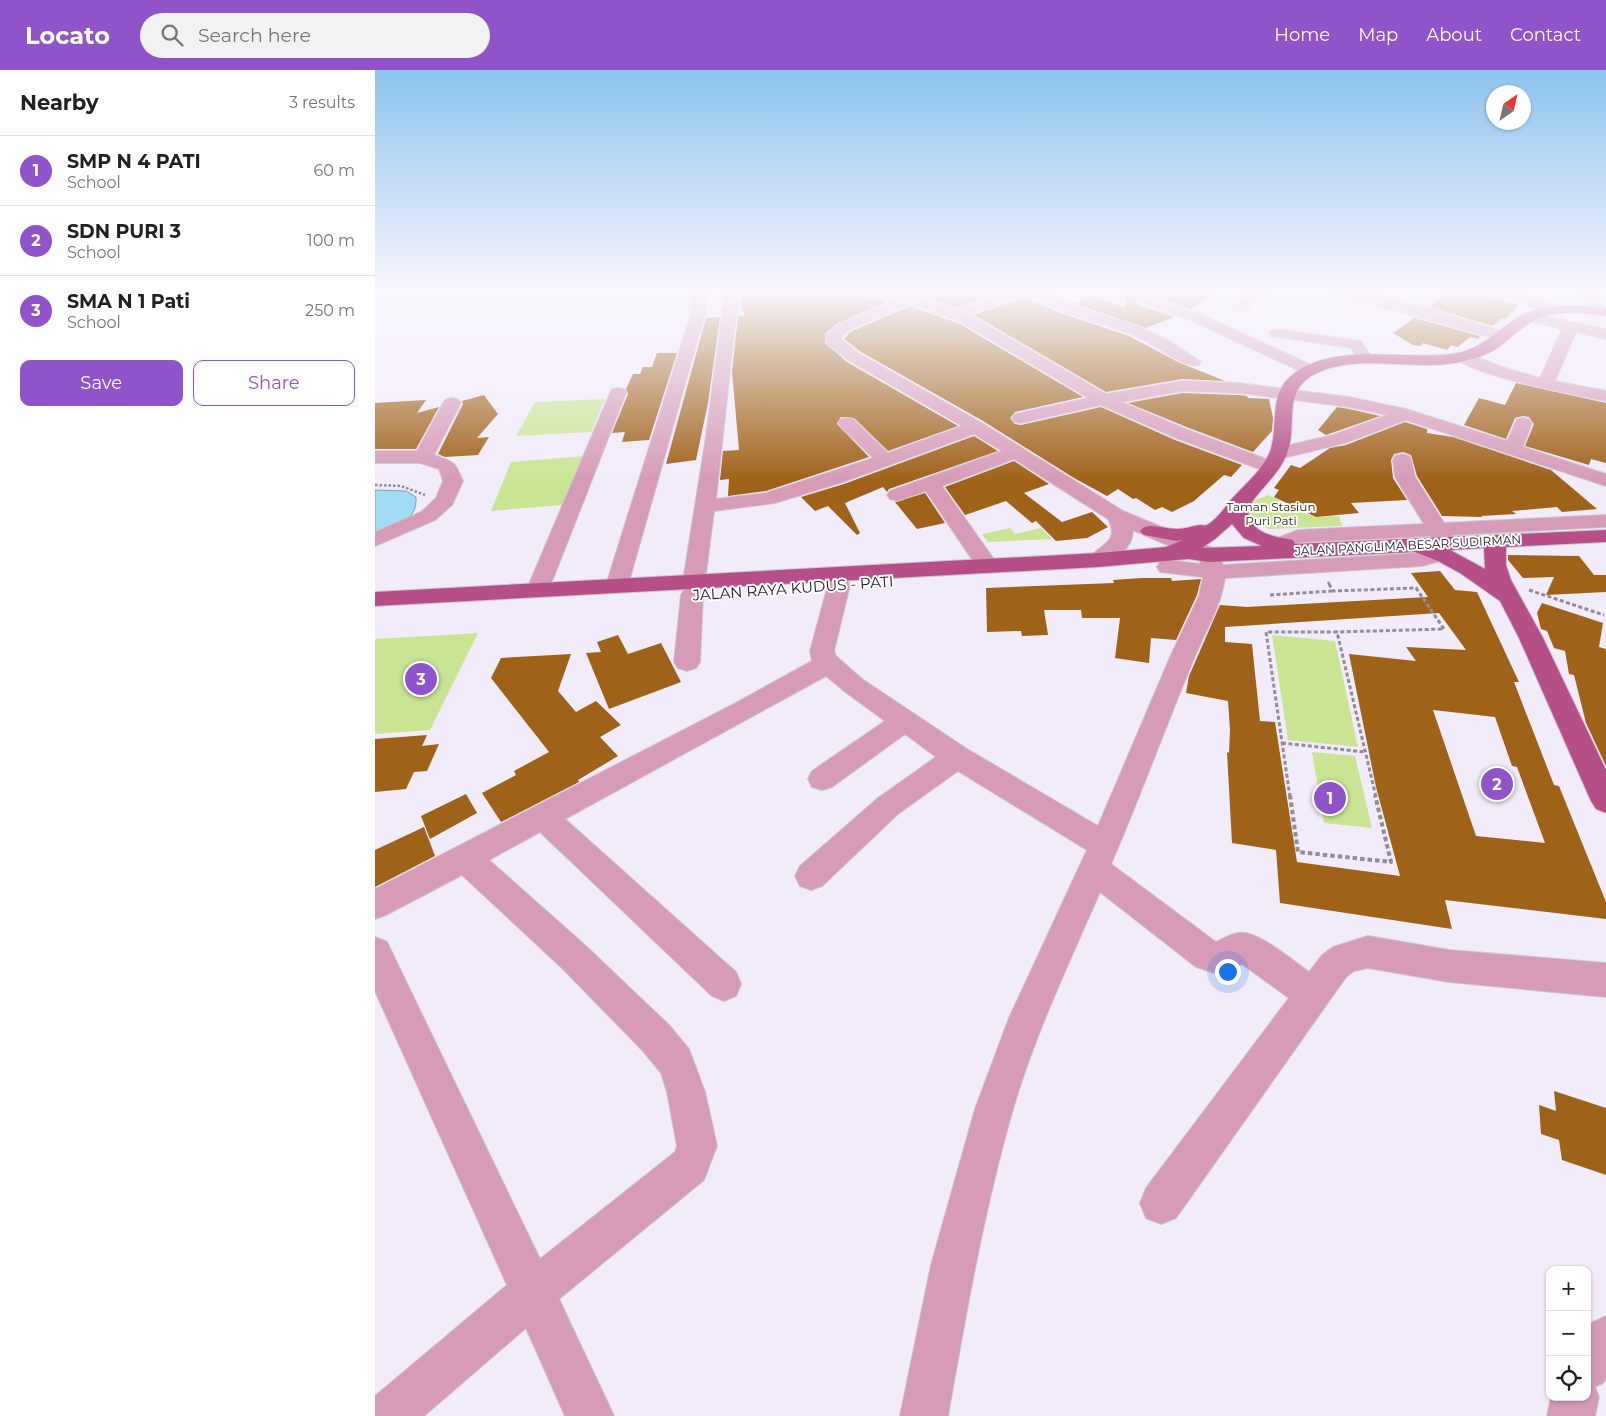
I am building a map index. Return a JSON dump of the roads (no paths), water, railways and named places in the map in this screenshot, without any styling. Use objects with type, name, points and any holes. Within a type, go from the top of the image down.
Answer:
[{"type":"main road","points":[[1204,558],[1207,536],[1233,510],[1274,460],[1285,394],[1297,380],[1310,370],[1365,359],[1442,360],[1465,355]]},
{"type":"main road","points":[[1151,531],[1177,534],[1197,533],[1233,510]]},
{"type":"main road","points":[[1233,510],[1237,514],[1239,522],[1251,534],[1271,548]]},
{"type":"main road","name":"JALAN PANGLIMA BESAR SUDIRMAN","points":[[1204,558],[1271,548],[1315,557],[1408,546],[1425,549],[1441,543],[1606,536]]},
{"type":"main road","points":[[1498,541],[1494,551],[1495,565],[1505,589],[1531,638],[1606,801]]},
{"type":"main road","points":[[1441,543],[1457,562],[1491,583],[1505,589]]},
{"type":"main road","name":"JALAN RAYA KUDUS - PATI","points":[[375,612],[987,565],[1098,560],[1193,563],[1204,558]]},
{"type":"main road","name":"JALAN RAYA KUDUS - PATI","points":[[375,598],[617,585],[693,588],[839,585],[1166,561]]},
{"type":"street","points":[[617,585],[686,355]]},
{"type":"street","points":[[687,662],[693,588],[724,355]]},
{"type":"street","points":[[851,355],[976,427],[1116,515],[1204,558],[1315,557],[1422,559],[1441,543]]},
{"type":"street","points":[[1027,355],[1103,400],[1181,434],[1274,460],[1339,439],[1406,414]]},
{"type":"street","points":[[1182,355],[1193,362]]},
{"type":"street","points":[[1277,355],[1310,370]]},
{"type":"street","points":[[1362,355],[1365,359]]},
{"type":"street","points":[[1545,384],[1558,355]]},
{"type":"street","points":[[1462,356],[1497,371],[1545,384],[1606,396]]},
{"type":"street","points":[[1021,418],[1103,400],[1182,386],[1239,388],[1349,402],[1406,414],[1606,480]]},
{"type":"street","points":[[538,589],[618,393]]},
{"type":"street","points":[[423,457],[452,402]]},
{"type":"street","points":[[847,423],[885,460]]},
{"type":"street","points":[[1513,449],[1523,423]]},
{"type":"street","points":[[705,506],[768,499],[836,478],[976,427]]},
{"type":"street","points":[[897,495],[1017,452]]},
{"type":"street","points":[[375,457],[423,457],[447,466],[453,481],[445,501],[429,516],[375,540]]},
{"type":"street","points":[[1403,460],[1405,477],[1441,543]]},
{"type":"street","points":[[930,483],[987,565]]},
{"type":"street","points":[[1098,560],[1113,549],[1120,541],[1124,532],[1123,526],[1116,515]]},
{"type":"street","points":[[1271,548],[1298,536],[1441,543],[1606,521]]},
{"type":"street","points":[[924,1416],[953,1265],[994,1109],[1022,1031],[1130,787],[1183,656],[1211,596],[1204,558]]},
{"type":"street","points":[[839,585],[822,651],[824,660],[853,685],[1099,857],[1208,956],[1218,958],[1239,948],[1250,950],[1313,995]]},
{"type":"street","points":[[375,905],[741,712],[829,663]]},
{"type":"street","points":[[823,779],[904,721]]},
{"type":"street","points":[[811,876],[888,806],[957,757]]},
{"type":"street","points":[[542,816],[725,984]]},
{"type":"street","points":[[388,1416],[532,1293],[690,1166],[697,1146],[686,1092],[675,1062],[656,1038],[575,958],[464,857]]},
{"type":"street","points":[[1161,1203],[1334,966],[1345,958],[1368,952],[1449,966],[1606,980]]},
{"type":"street","points":[[375,953],[590,1416]]},
{"type":"street","points":[[1591,1360],[1599,1344],[1606,1338]]},
{"type":"street","points":[[1571,1416],[1574,1401]]},
{"type":"water","points":[[375,490],[406,491],[416,497],[416,505],[413,512],[403,521],[375,532]]},
{"type":"place","name":"SMA N 1 Pati","points":[[421,679]]},
{"type":"place","name":"SDN PURI 3","points":[[1497,784]]},
{"type":"place","name":"SMP N 4 PATI","points":[[1330,798]]},
{"type":"park label","name":"Taman Stasiun Puri Pati","points":[[1271,513]]}]
